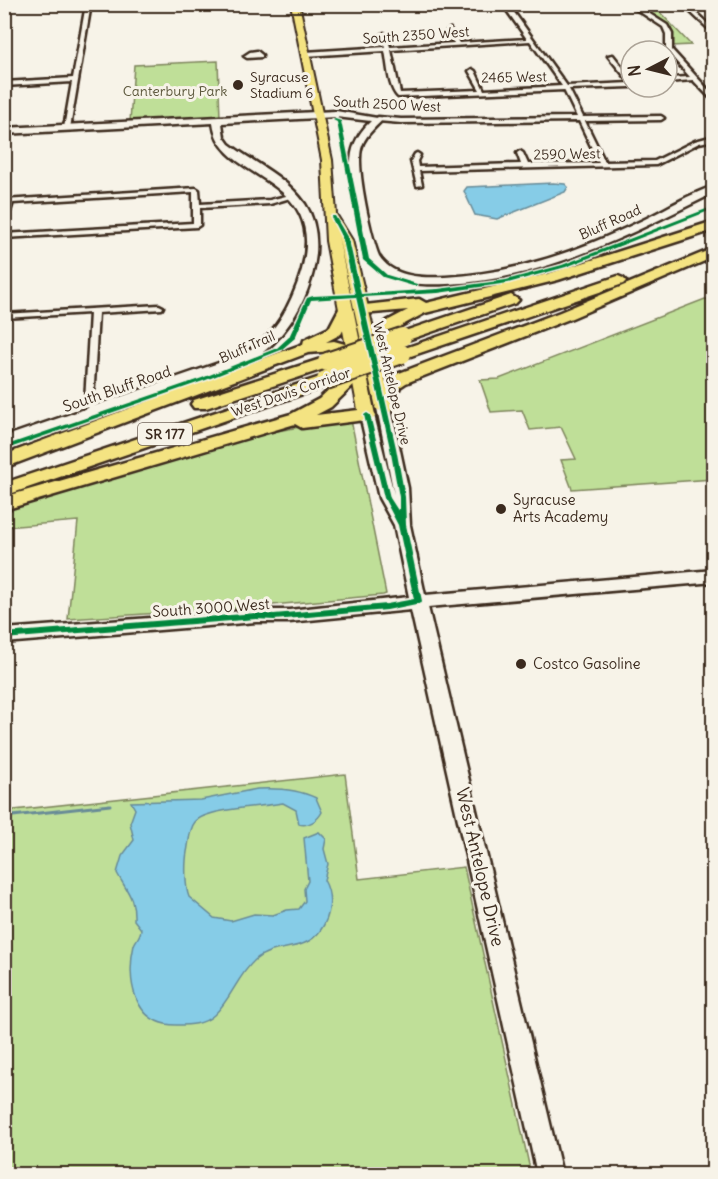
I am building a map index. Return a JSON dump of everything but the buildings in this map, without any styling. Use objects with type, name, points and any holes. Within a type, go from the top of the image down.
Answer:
[{"type":"highway","points":[[269,428],[317,408],[393,324],[411,313],[553,277],[714,225]]},
{"type":"highway","name":"West Davis Corridor","points":[[4,490],[714,231]]},
{"type":"highway","points":[[384,408],[396,381],[432,365],[567,315],[714,250]]},
{"type":"highway","name":"West Davis Corridor","points":[[402,345],[714,250]]},
{"type":"highway","points":[[4,462],[237,376],[291,353],[335,331],[354,310],[482,295]]},
{"type":"highway","points":[[291,353],[323,345],[406,370],[432,365]]},
{"type":"highway","name":"West Davis Corridor","points":[[4,470],[326,371]]},
{"type":"highway","points":[[4,504],[269,428],[315,420],[366,415]]},
{"type":"main road","name":"West Antelope Drive","points":[[295,4],[328,170],[333,216],[331,235],[354,310],[364,358],[366,415]]},
{"type":"main road","name":"West Antelope Drive","points":[[364,358],[384,408]]},
{"type":"street","points":[[67,128],[89,4]]},
{"type":"street","points":[[420,6],[504,4],[528,40],[566,88],[603,165]]},
{"type":"street","points":[[630,4],[665,26],[669,34],[669,50],[713,98]]},
{"type":"street","points":[[684,4],[714,33]]},
{"type":"street","points":[[450,31],[457,44]]},
{"type":"street","points":[[384,35],[389,48]]},
{"type":"street","name":"South 2350 West","points":[[305,54],[528,40]]},
{"type":"street","name":"2465 West","points":[[389,48],[393,83],[398,95],[619,84]]},
{"type":"street","points":[[611,56],[619,67]]},
{"type":"street","points":[[472,70],[482,90]]},
{"type":"street","points":[[679,79],[693,78]]},
{"type":"street","points":[[4,84],[76,80]]},
{"type":"street","name":"South 2500 West","points":[[4,131],[318,115],[350,115],[401,121],[661,118]]},
{"type":"street","name":"Bluff Road","points":[[378,119],[359,137],[355,146],[354,161],[373,255],[377,262],[394,274],[423,281],[485,279],[516,275],[605,243],[714,189]]},
{"type":"street","points":[[217,120],[219,137],[225,146],[294,196]]},
{"type":"street","name":"2590 West","points":[[415,169],[656,163],[697,142],[714,138]]},
{"type":"street","points":[[520,153],[525,166]]},
{"type":"street","points":[[417,155],[415,169],[419,185]]},
{"type":"street","points":[[4,220],[7,201],[196,190],[197,225],[4,236]]},
{"type":"street","points":[[197,206],[270,202],[294,196]]},
{"type":"street","name":"South Bluff Road","points":[[4,442],[238,361],[263,348],[277,334],[308,272],[310,255],[307,220],[304,210],[294,196]]},
{"type":"street","points":[[4,316],[159,307]]},
{"type":"street","points":[[94,311],[89,402],[95,412]]},
{"type":"street","name":"West Antelope Drive","points":[[384,408],[402,497],[402,525],[418,601],[550,1174]]},
{"type":"street","name":"West Antelope Drive","points":[[366,415],[387,498],[402,525]]},
{"type":"street","name":"South 3000 West","points":[[4,636],[256,616],[274,617],[387,607],[418,601],[714,576]]},
{"type":"green space","points":[[654,6],[691,45],[679,46],[679,39],[670,39],[668,30],[661,20],[636,7]]},
{"type":"green space","name":"Canterbury Park","points":[[218,61],[220,118],[130,122],[134,65]]},
{"type":"green space","points":[[705,299],[714,300],[713,479],[572,489],[561,460],[576,459],[561,427],[530,430],[522,410],[491,412],[480,380],[499,379]]},
{"type":"green space","points":[[351,420],[386,594],[383,595],[238,608],[68,619],[78,521],[5,527],[5,508],[220,444],[307,426]]},
{"type":"green space","points":[[345,774],[359,879],[464,867],[531,1174],[5,1174],[5,811]]},
{"type":"water","points":[[565,184],[568,187],[565,192],[497,219],[475,215],[464,191],[467,187]]},
{"type":"water","points":[[257,789],[287,790],[309,795],[316,798],[322,812],[318,818],[306,825],[299,824],[296,810],[283,803],[223,811],[201,817],[192,828],[187,852],[186,875],[189,897],[214,918],[231,921],[254,914],[273,915],[299,909],[305,901],[304,889],[308,881],[304,838],[319,832],[326,839],[324,849],[328,864],[324,880],[330,899],[327,919],[320,931],[306,943],[272,951],[255,960],[243,973],[220,1009],[210,1018],[201,1023],[176,1025],[162,1023],[150,1017],[142,1008],[132,985],[134,945],[141,929],[134,920],[130,895],[117,873],[122,856],[134,840],[130,823],[135,809],[131,802],[201,800]]},
{"type":"waterway","points":[[4,817],[110,805]]},
{"type":"cycle path","points":[[335,120],[339,121],[366,260],[385,276],[415,285]]},
{"type":"cycle path","name":"Bluff Trail","points":[[4,448],[204,379],[279,349],[292,338],[309,299],[438,291],[506,282],[564,266],[714,207]]},
{"type":"cycle path","points":[[333,217],[346,240],[393,448],[402,497],[402,525],[418,601]]},
{"type":"cycle path","points":[[367,415],[387,498],[402,525]]},
{"type":"cycle path","points":[[4,636],[256,616],[274,617],[387,607],[418,601]]},
{"type":"place","name":"Syracuse Stadium 6","points":[[238,85]]},
{"type":"place","name":"Syracuse Arts Academy","points":[[501,509]]},
{"type":"place","name":"Costco Gasoline","points":[[521,664]]}]
